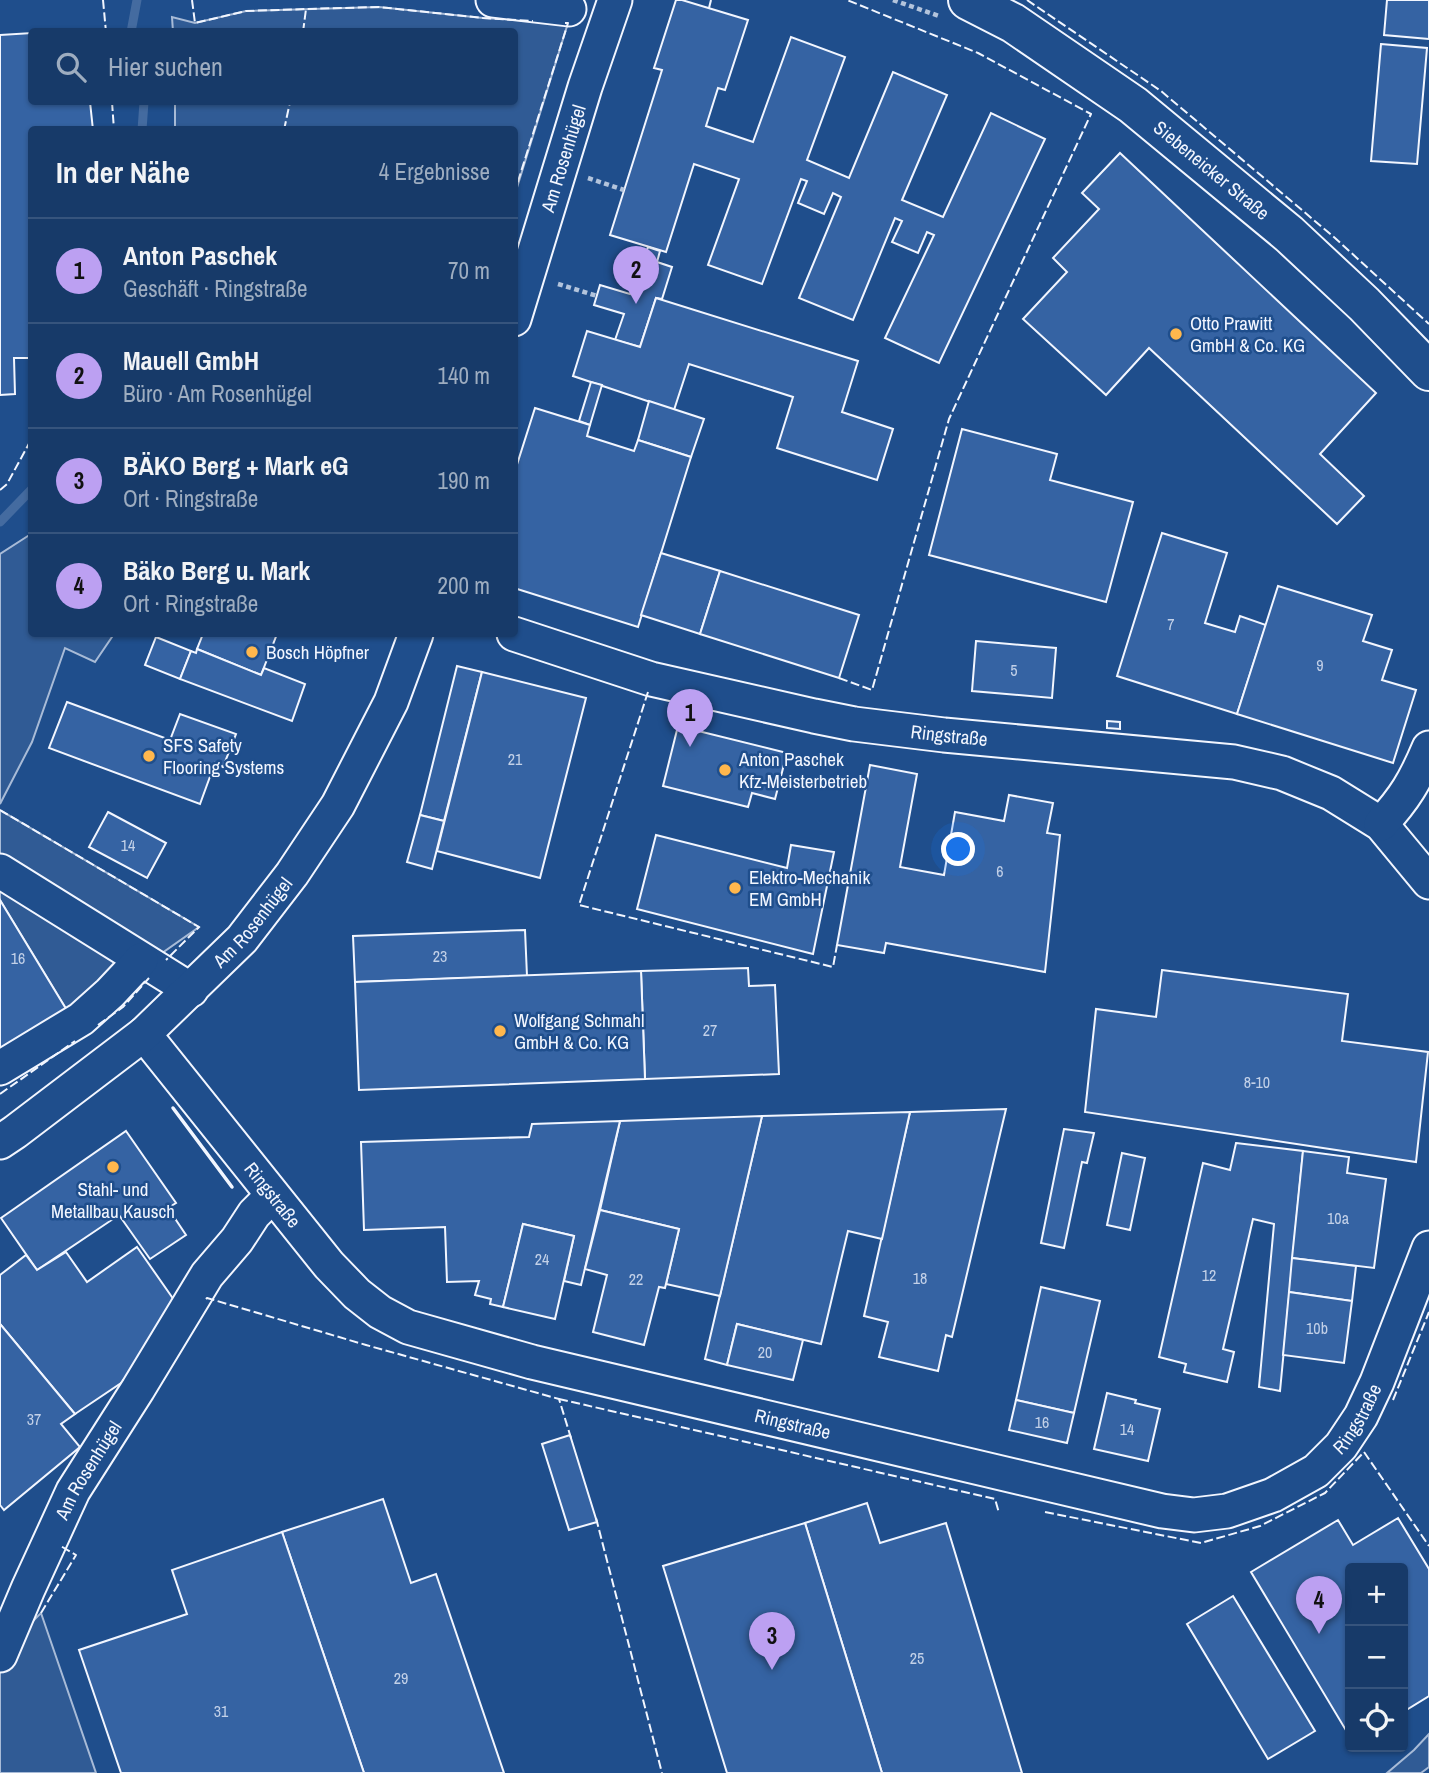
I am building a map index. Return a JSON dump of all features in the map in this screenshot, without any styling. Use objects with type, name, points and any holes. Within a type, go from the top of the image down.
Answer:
[{"type":"main road","name":"Siebeneicker Straße","points":[[968,0],[1013,23],[1133,104],[1289,234],[1364,304],[1429,372]]},
{"type":"street","points":[[493,0],[569,9]]},
{"type":"street","name":"Am Rosenhügel","points":[[518,306],[585,87],[615,0]]},
{"type":"street","name":"Ringstraße","points":[[518,635],[650,679],[854,724],[1234,762],[1282,773],[1331,793],[1381,824],[1429,882]]},
{"type":"street","name":"Am Rosenhügel","points":[[0,1142],[144,1034],[242,939],[292,874],[338,805],[391,702],[415,637]]},
{"type":"street","points":[[1381,824],[1402,802],[1429,748]]},
{"type":"street","points":[[0,871],[191,990]]},
{"type":"street","points":[[0,1068],[81,1018],[110,993],[141,960]]},
{"type":"street","name":"Ringstraße","points":[[144,1034],[329,1265],[357,1294],[380,1312],[408,1326],[545,1366],[1162,1511],[1194,1515],[1227,1511],[1273,1495],[1316,1471],[1341,1446],[1361,1416],[1429,1248]]},
{"type":"street","name":"Am Rosenhügel","points":[[0,1655],[73,1491],[207,1275],[237,1240],[254,1214],[272,1196]]},
{"type":"path","points":[[528,275],[597,296]]},
{"type":"shaded area","points":[[379,7],[483,18],[568,23],[518,184],[518,126],[175,126],[175,105],[518,105],[518,28],[173,28],[172,17],[195,23],[246,11]]},
{"type":"shaded area","points":[[28,536],[28,637],[112,637],[95,662],[65,648],[32,742],[0,804],[0,554]]},
{"type":"shaded area","points":[[0,810],[199,927],[71,1017],[0,900]]},
{"type":"shaded area","points":[[41,1613],[96,1773],[0,1773],[0,1654]]},
{"type":"shaded area","points":[[1429,1734],[1429,1767],[1421,1773],[1387,1773],[1414,1750]]},
{"type":"building","points":[[676,0],[748,20],[725,90],[718,88],[706,126],[753,142],[791,37],[845,57],[807,160],[849,178],[893,72],[947,95],[902,200],[943,217],[991,113],[1045,139],[939,363],[885,338],[934,235],[927,232],[918,253],[892,242],[902,221],[895,218],[853,320],[799,298],[841,197],[833,193],[824,214],[798,203],[807,181],[801,179],[762,284],[708,265],[739,179],[694,164],[666,252],[610,235],[662,70],[654,68]]},
{"type":"building","points":[[1387,0],[1429,0],[1429,39],[1384,35]]},
{"type":"building","points":[[28,33],[28,105],[90,105],[93,126],[28,126],[28,358],[14,358],[15,394],[0,395],[0,35]]},
{"type":"building","points":[[1381,44],[1427,48],[1417,164],[1371,161]]},
{"type":"building","name":"Otto Prawitt GmbH & Co. KG","points":[[1120,153],[1376,393],[1320,454],[1364,496],[1337,524],[1149,348],[1106,395],[1023,319],[1067,272],[1053,258],[1099,209],[1082,193]]},
{"type":"building","points":[[648,247],[660,251],[657,262],[672,267],[662,299],[656,298],[640,347],[615,340],[624,314],[594,305],[600,285],[630,294],[641,257],[644,258]]},
{"type":"building","points":[[656,298],[858,361],[842,412],[893,429],[877,480],[777,448],[793,397],[689,364],[674,410],[573,376],[587,331],[640,347]]},
{"type":"building","points":[[591,382],[602,385],[590,425],[579,421]]},
{"type":"building","points":[[649,401],[704,419],[691,457],[638,440]]},
{"type":"building","points":[[535,408],[590,425],[587,436],[634,451],[638,440],[691,457],[638,627],[518,589],[518,461]]},
{"type":"building","points":[[962,429],[1057,454],[1050,480],[1133,502],[1106,602],[929,555]]},
{"type":"building","points":[[1162,533],[1227,553],[1205,623],[1235,632],[1240,616],[1266,625],[1237,714],[1117,676]]},
{"type":"building","points":[[661,553],[720,571],[700,634],[641,615]]},
{"type":"building","points":[[720,571],[859,615],[839,678],[700,634]]},
{"type":"building","points":[[1278,586],[1372,615],[1363,641],[1392,650],[1382,680],[1416,690],[1393,763],[1237,714]]},
{"type":"building","points":[[156,637],[191,651],[180,679],[145,665]]},
{"type":"building","points":[[202,637],[276,637],[261,675],[197,649]]},
{"type":"building","points":[[976,641],[1056,648],[1052,698],[972,691]]},
{"type":"building","points":[[197,649],[261,675],[264,668],[305,684],[292,721],[180,679],[191,651],[196,653]]},
{"type":"building","points":[[457,666],[482,672],[444,821],[420,815]]},
{"type":"building","points":[[482,672],[586,698],[540,878],[437,851]]},
{"type":"building","name":"SFS Safety Flooring Systems","points":[[67,702],[170,740],[180,714],[236,734],[223,767],[215,763],[200,804],[49,748]]},
{"type":"building","points":[[1107,721],[1120,722],[1120,729],[1107,728]]},
{"type":"building","name":"Anton Paschek Kfz-Meisterbetrieb","points":[[678,726],[787,753],[775,799],[752,793],[748,807],[663,786]]},
{"type":"building","points":[[870,765],[917,774],[900,867],[944,875],[955,812],[1004,821],[1009,795],[1053,803],[1047,833],[1060,835],[1045,972],[886,943],[884,953],[837,945]]},
{"type":"building","points":[[108,812],[166,843],[147,878],[89,847]]},
{"type":"building","points":[[420,815],[444,821],[432,869],[407,862]]},
{"type":"building","name":"Elektro-Mechanik EM GmbH","points":[[656,835],[787,868],[791,845],[834,852],[813,954],[637,909]]},
{"type":"building","points":[[0,900],[71,1017],[0,1059]]},
{"type":"building","name":"Wolfgang Schmahl GmbH & Co. KG","points":[[525,930],[527,976],[355,982],[353,936]]},
{"type":"building","name":"Wolfgang Schmahl GmbH & Co. KG","points":[[748,968],[749,986],[775,985],[779,1074],[645,1079],[641,971]]},
{"type":"building","points":[[1162,970],[1348,994],[1342,1041],[1428,1052],[1416,1162],[1085,1112],[1096,1009],[1156,1017]]},
{"type":"building","name":"Wolfgang Schmahl GmbH & Co. KG","points":[[641,971],[645,1079],[359,1090],[355,982]]},
{"type":"building","points":[[1006,1109],[952,1337],[946,1335],[938,1371],[879,1357],[888,1322],[864,1316],[910,1112]]},
{"type":"building","points":[[910,1112],[882,1239],[848,1231],[821,1344],[737,1324],[727,1365],[705,1359],[762,1116]]},
{"type":"building","points":[[762,1116],[720,1296],[666,1284],[679,1229],[600,1210],[620,1121]]},
{"type":"building","points":[[620,1121],[581,1285],[564,1281],[574,1236],[523,1224],[503,1307],[490,1304],[491,1299],[475,1295],[479,1281],[447,1282],[445,1227],[364,1230],[361,1142],[529,1137],[532,1124]]},
{"type":"building","points":[[1064,1129],[1094,1133],[1087,1163],[1082,1162],[1064,1248],[1041,1243]]},
{"type":"building","name":"Stahl- und Metallbau Kausch","points":[[126,1131],[176,1203],[168,1208],[186,1235],[150,1259],[119,1215],[37,1270],[1,1218]]},
{"type":"building","points":[[1236,1143],[1303,1151],[1280,1391],[1259,1387],[1274,1224],[1253,1219],[1223,1349],[1234,1352],[1227,1382],[1184,1372],[1186,1364],[1159,1357],[1203,1163],[1230,1170]]},
{"type":"building","points":[[1303,1151],[1349,1157],[1347,1173],[1386,1179],[1374,1268],[1292,1258]]},
{"type":"building","points":[[1122,1153],[1145,1158],[1130,1230],[1107,1225]]},
{"type":"building","points":[[600,1210],[679,1229],[665,1288],[659,1287],[644,1345],[593,1332],[607,1275],[585,1269]]},
{"type":"building","points":[[523,1224],[574,1236],[555,1319],[503,1307]]},
{"type":"building","points":[[137,1247],[174,1300],[130,1377],[75,1414],[0,1324],[0,1275],[26,1255],[37,1270],[66,1252],[87,1282]]},
{"type":"building","points":[[1292,1258],[1356,1266],[1352,1301],[1289,1292]]},
{"type":"building","points":[[1041,1287],[1100,1301],[1074,1413],[1016,1400]]},
{"type":"building","points":[[1289,1292],[1352,1301],[1344,1363],[1283,1355]]},
{"type":"building","points":[[0,1324],[75,1414],[61,1424],[80,1447],[4,1510],[0,1505]]},
{"type":"building","points":[[737,1324],[803,1340],[793,1380],[727,1365]]},
{"type":"building","points":[[1107,1393],[1160,1409],[1148,1461],[1094,1449]]},
{"type":"building","points":[[1016,1400],[1074,1413],[1067,1443],[1009,1430]]},
{"type":"building","points":[[570,1435],[597,1522],[569,1530],[542,1444]]},
{"type":"building","points":[[383,1499],[411,1583],[436,1574],[504,1773],[364,1773],[282,1532]]},
{"type":"building","points":[[867,1503],[880,1543],[946,1523],[1022,1773],[882,1773],[805,1523]]},
{"type":"building","points":[[1398,1518],[1429,1569],[1429,1696],[1408,1709],[1408,1563],[1345,1563],[1345,1729],[1251,1572],[1338,1520],[1353,1545]]},
{"type":"building","points":[[805,1523],[882,1773],[727,1773],[663,1566]]},
{"type":"building","points":[[282,1532],[364,1773],[121,1773],[79,1650],[187,1614],[172,1570]]},
{"type":"building","points":[[1233,1596],[1315,1731],[1268,1759],[1187,1624]]},
{"type":"waterway","points":[[132,28],[137,0]]},
{"type":"waterway","points":[[142,126],[144,105]]},
{"type":"waterway","points":[[0,522],[28,493]]},
{"type":"fence","points":[[103,0],[106,28]]},
{"type":"fence","points":[[192,0],[195,23],[246,11],[308,9]]},
{"type":"fence","points":[[709,8],[711,0]]},
{"type":"fence","points":[[839,678],[872,690],[949,419],[1091,114],[978,53],[847,0]]},
{"type":"fence","points":[[1027,0],[1161,91],[1335,238],[1429,324]]},
{"type":"fence","points":[[304,28],[306,9],[379,7],[533,21]]},
{"type":"fence","points":[[518,181],[568,23],[565,23]]},
{"type":"fence","points":[[112,105],[114,126]]},
{"type":"fence","points":[[285,126],[289,105]]},
{"type":"fence","points":[[0,490],[7,484],[28,445]]},
{"type":"fence","points":[[648,692],[579,905],[833,967],[837,945]]},
{"type":"fence","points":[[0,810],[199,927],[166,960]]},
{"type":"fence","points":[[98,1025],[123,1007],[149,978]]},
{"type":"fence","points":[[0,1094],[75,1041]]},
{"type":"fence","points":[[206,1299],[559,1399],[571,1438]]},
{"type":"fence","points":[[1393,1400],[1429,1312]]},
{"type":"fence","points":[[559,1399],[995,1499],[999,1513]]},
{"type":"fence","points":[[1045,1512],[1201,1543],[1260,1526],[1325,1493],[1364,1452],[1429,1546]]},
{"type":"fence","points":[[596,1518],[662,1773]]},
{"type":"fence","points":[[41,1613],[76,1555],[59,1545]]},
{"type":"wall","points":[[173,1108],[232,1187]]},
{"type":"place","name":"Mauell GmbH","points":[[636,304]]},
{"type":"place","name":"Otto Prawitt GmbH & Co. KG","points":[[1176,334]]},
{"type":"place","name":"Bosch Höpfner","points":[[252,652]]},
{"type":"place","name":"Anton Paschek","points":[[690,747]]},
{"type":"place","name":"SFS Safety Flooring Systems","points":[[149,756]]},
{"type":"place","name":"Anton Paschek Kfz-Meisterbetrieb","points":[[725,770]]},
{"type":"place","name":"Elektro-Mechanik EM GmbH","points":[[735,888]]},
{"type":"place","name":"Wolfgang Schmahl GmbH & Co. KG","points":[[500,1031]]},
{"type":"place","name":"Stahl- und Metallbau Kausch","points":[[113,1167]]},
{"type":"place","name":"Bäko Berg u. Mark","points":[[1319,1634]]},
{"type":"place","name":"BÄKO Berg + Mark eG","points":[[772,1670]]}]
